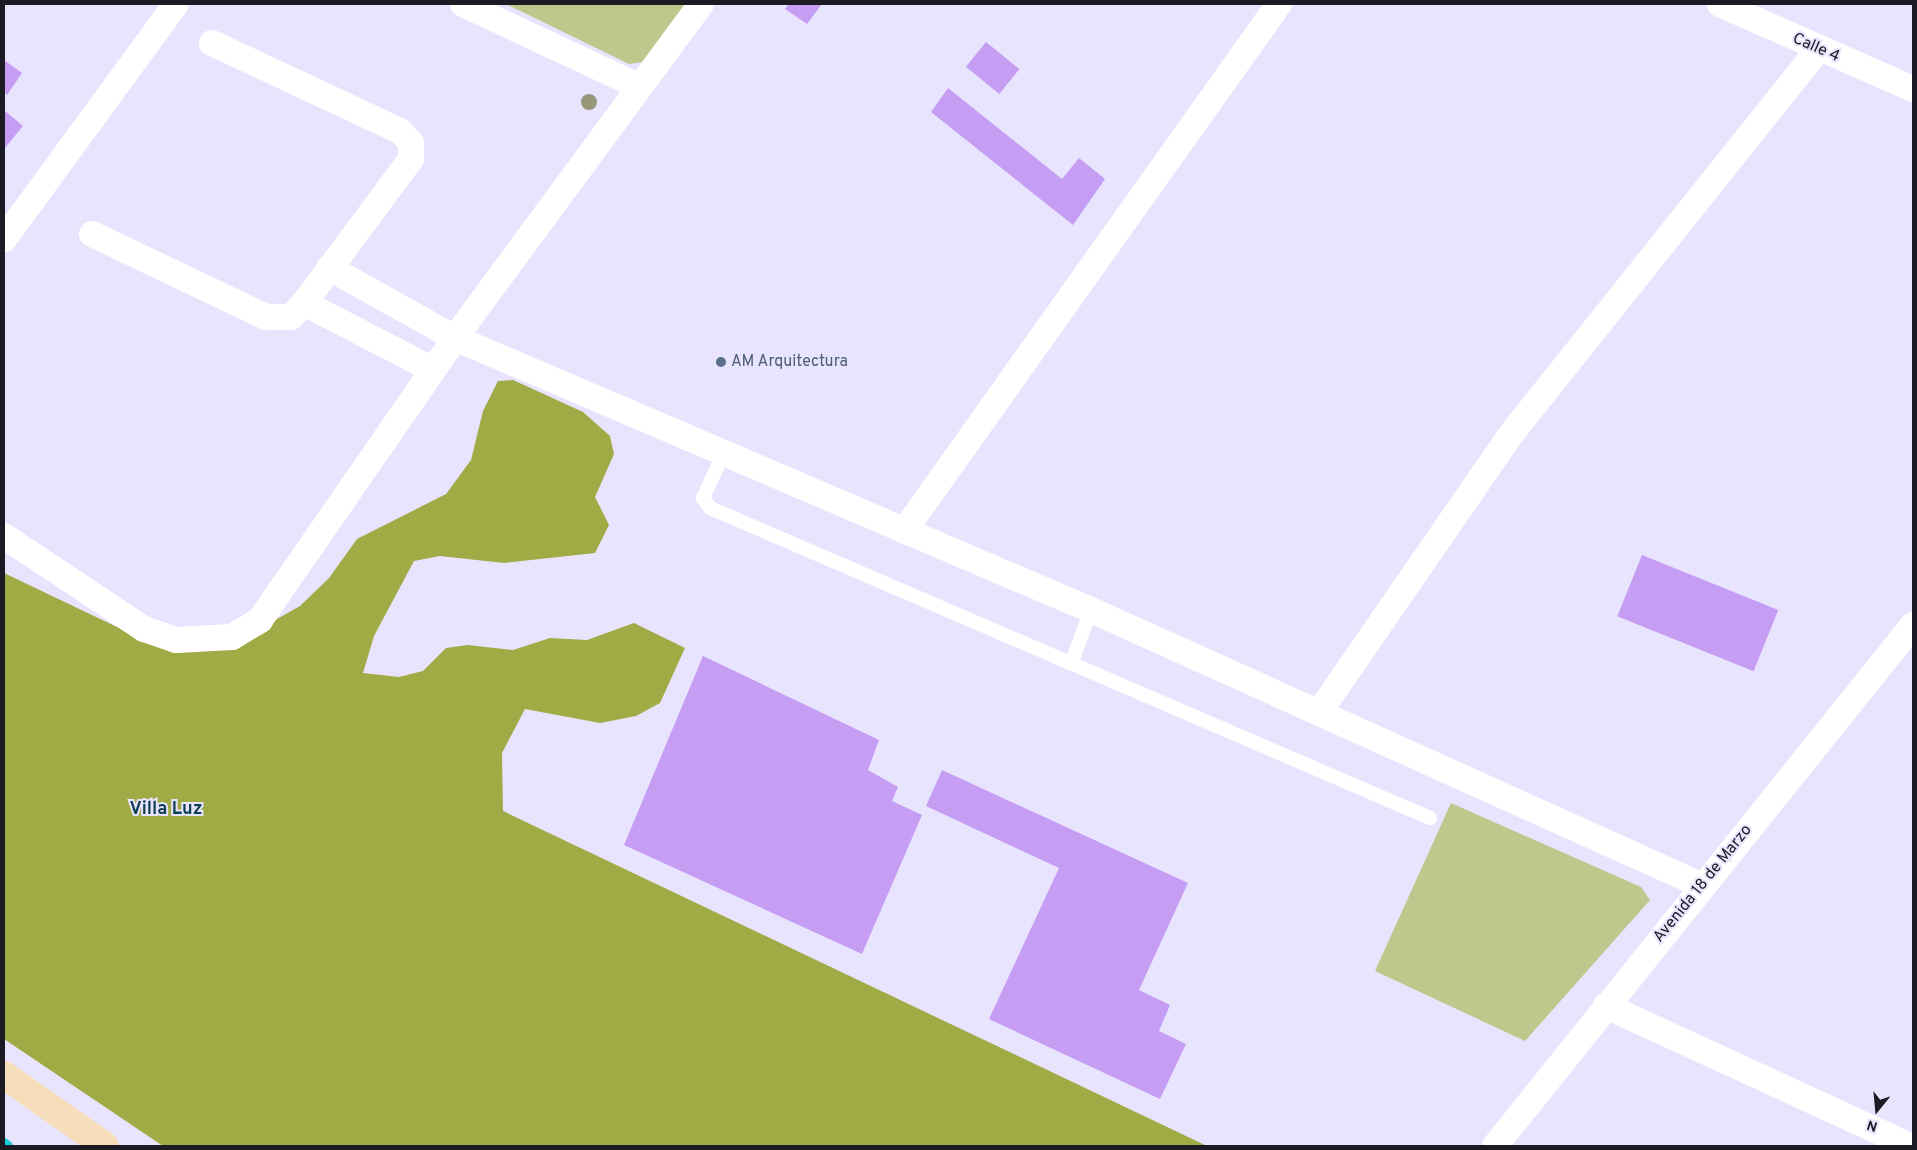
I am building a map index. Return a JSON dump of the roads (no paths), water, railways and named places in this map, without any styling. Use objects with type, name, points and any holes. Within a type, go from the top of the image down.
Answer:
[{"type":"main road","points":[[5,1076],[105,1146]]},
{"type":"street","points":[[4,239],[176,4]]},
{"type":"street","points":[[463,4],[640,87]]},
{"type":"street","points":[[4,536],[144,629],[176,640],[232,637],[260,620],[455,338],[701,4]]},
{"type":"street","points":[[904,531],[1279,4]]},
{"type":"street","name":"Calle 4","points":[[1720,4],[1913,89]]},
{"type":"street","points":[[92,234],[266,317],[290,317],[304,303],[411,159],[411,143],[400,131],[212,43]]},
{"type":"street","points":[[1320,711],[1508,438],[1819,49]]},
{"type":"street","points":[[329,268],[455,338],[1091,610],[1320,711],[1701,885]]},
{"type":"street","points":[[304,303],[433,370]]},
{"type":"street","name":"Avenida 18 de Marzo","points":[[1495,1146],[1701,885],[1913,625]]},
{"type":"street","points":[[1606,1006],[1910,1146]]},
{"type":"lane","points":[[724,453],[703,498],[710,508],[1430,818]]},
{"type":"lane","points":[[1071,664],[1091,610]]},
{"type":"waterway","points":[[4,1143],[8,1146]]},
{"type":"place","name":"AM Arquitectura","points":[[721,362]]},
{"type":"district","name":"Villa Luz","points":[[166,810]]}]
